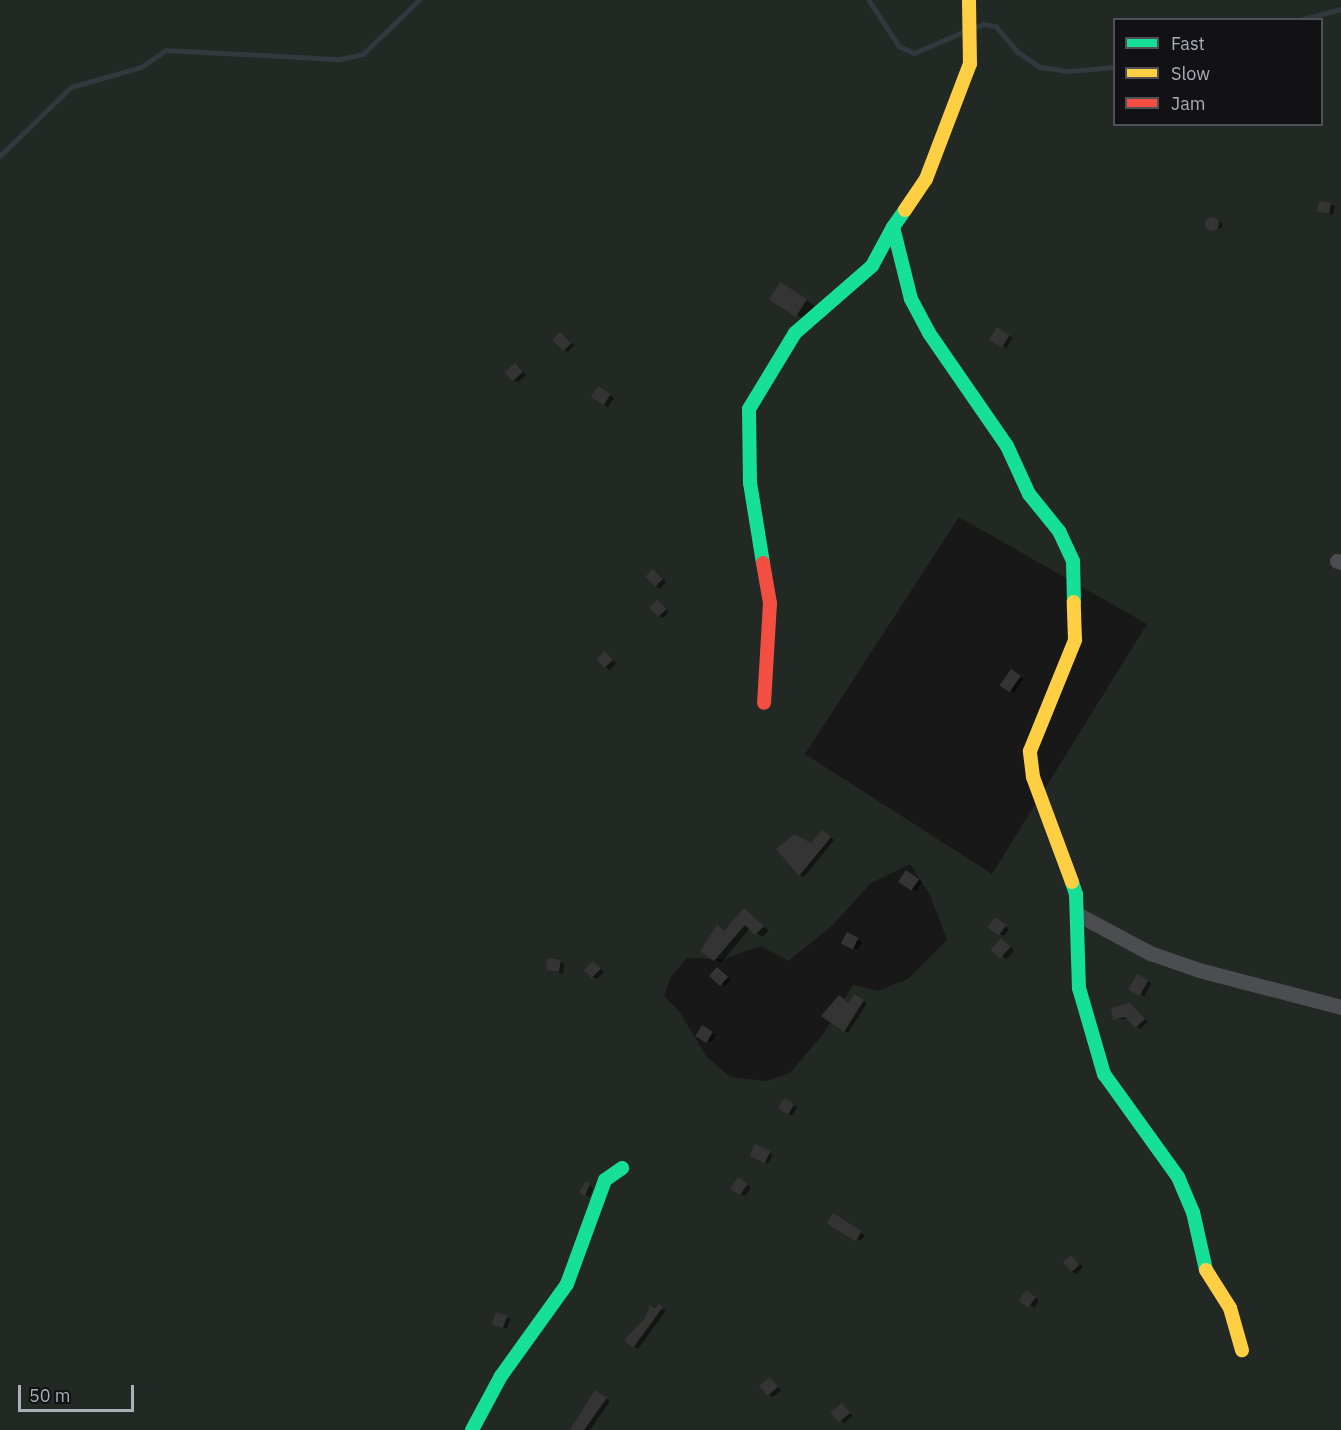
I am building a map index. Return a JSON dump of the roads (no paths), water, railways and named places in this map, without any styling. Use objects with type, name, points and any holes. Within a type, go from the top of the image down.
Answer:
[{"type":"street","points":[[764,702],[762,687],[770,603],[750,483],[749,409],[795,333],[872,266],[893,227],[926,179],[962,90],[970,63],[969,0]]},
{"type":"street","points":[[893,227],[911,299],[924,324],[1007,446],[1029,494],[1059,531],[1073,561],[1075,640],[1030,751],[1042,807],[1076,894],[1079,988],[1104,1074],[1178,1177],[1193,1212],[1206,1269],[1230,1308],[1242,1350]]},
{"type":"street","points":[[1077,914],[1150,953],[1199,970],[1341,1007]]},
{"type":"street","points":[[472,1430],[501,1376],[567,1284],[605,1180],[622,1168]]},
{"type":"waterway","points":[[0,156],[71,87],[141,67],[166,50],[340,59],[363,54],[419,0]]},
{"type":"waterway","points":[[869,0],[899,46],[914,53],[963,32]]},
{"type":"waterway","points":[[1307,18],[1341,9]]},
{"type":"waterway","points":[[976,27],[983,24],[996,26],[1018,52],[1040,67],[1070,71],[1113,67]]}]
